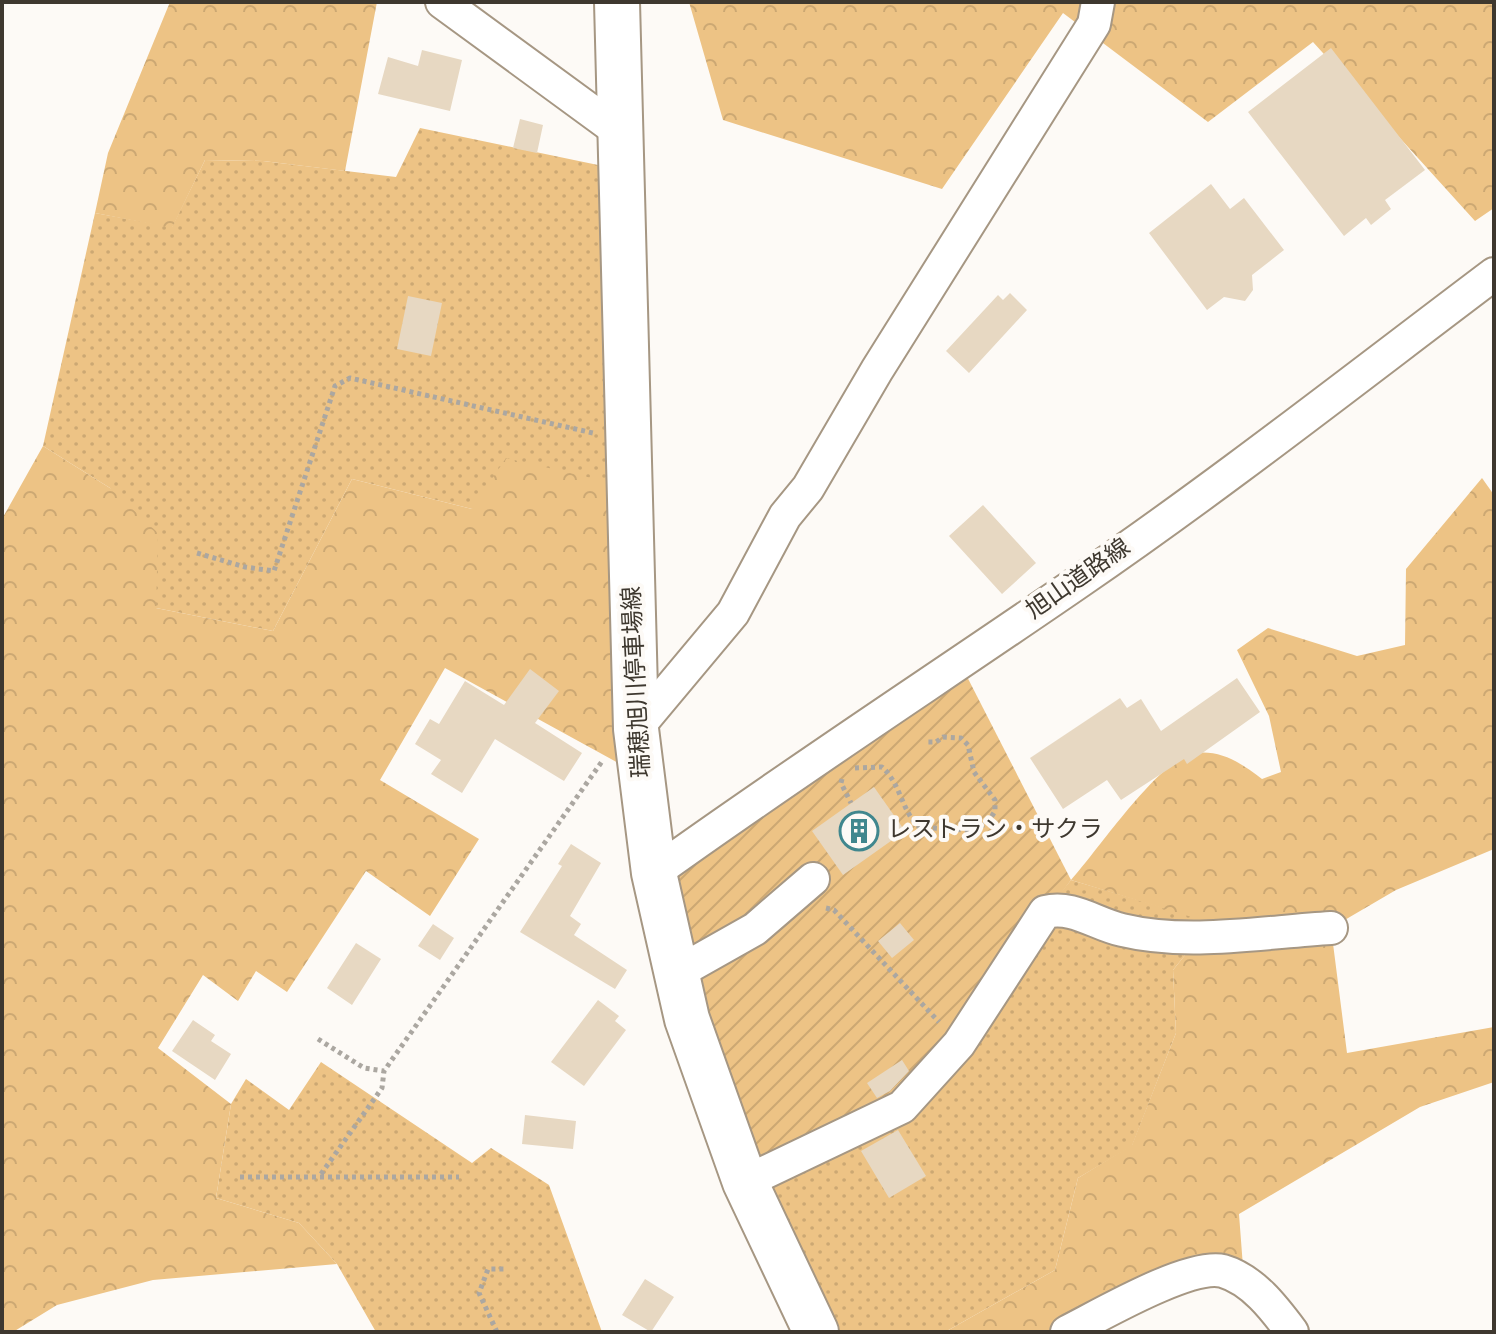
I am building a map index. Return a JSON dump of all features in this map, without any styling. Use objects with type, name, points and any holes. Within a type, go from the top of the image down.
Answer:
[{"type":"main road","name":"瑞穂旭川停車場線","points":[[617,2],[636,729],[654,873],[687,1019],[745,1182],[816,1332]]},
{"type":"street","points":[[442,2],[621,133]]},
{"type":"street","points":[[636,729],[733,613],[785,516],[808,488],[877,370],[1094,24],[1098,2]]},
{"type":"street","name":"旭山道路線","points":[[654,873],[836,743],[1091,573],[1288,431],[1494,274]]},
{"type":"street","points":[[677,973],[755,929],[813,879]]},
{"type":"street","points":[[745,1182],[902,1107],[959,1044],[1045,912],[1062,908],[1117,929],[1159,938],[1331,928]]},
{"type":"street","points":[[1067,1332],[1172,1280],[1219,1270],[1244,1280],[1292,1332]]},
{"type":"path","points":[[197,553],[274,571],[335,386],[350,378],[629,441]]},
{"type":"path","points":[[321,1175],[382,1088],[384,1071],[568,811],[597,765],[636,729]]},
{"type":"path","points":[[847,765],[864,770],[882,767],[904,799],[908,817],[919,827],[966,830],[987,824],[995,811],[995,800],[974,772],[968,745],[961,738],[943,737],[936,742],[926,742]]},
{"type":"path","points":[[781,906],[811,904],[834,910],[959,1044]]},
{"type":"path","points":[[318,1039],[364,1068],[384,1071]]},
{"type":"path","points":[[240,1177],[459,1177]]},
{"type":"path","points":[[497,1332],[479,1293],[488,1269],[507,1269]]},
{"type":"green space","points":[[170,2],[377,2],[345,171],[263,161],[205,160],[172,228],[95,213],[108,153]]},
{"type":"green space","points":[[689,2],[1494,2],[1494,208],[1475,221],[1313,42],[1208,122],[1063,13],[942,189],[723,120]]},
{"type":"green space","points":[[420,128],[622,170],[630,487],[472,509],[352,479],[273,631],[156,608],[110,488],[43,446],[95,213],[172,227],[205,160],[263,161],[396,177]]},
{"type":"green space","points":[[43,446],[110,488],[158,533],[156,608],[273,631],[352,479],[472,509],[506,458],[630,487],[642,776],[445,668],[380,780],[479,839],[430,916],[366,871],[287,992],[256,971],[238,1001],[203,975],[158,1048],[231,1104],[216,1198],[299,1223],[337,1264],[153,1280],[57,1305],[13,1332],[2,1332],[2,519]]},
{"type":"green space","points":[[1482,478],[1494,495],[1494,849],[1396,890],[1331,928],[1347,1053],[1494,1027],[1494,1082],[1420,1107],[1239,1214],[1244,1280],[1219,1270],[1067,1332],[945,1332],[1055,1270],[1078,1178],[1132,1145],[1176,1033],[1173,970],[1211,923],[1071,880],[1147,787],[1181,758],[1195,753],[1223,756],[1262,779],[1281,772],[1269,716],[1237,650],[1268,628],[1357,656],[1405,645],[1406,569]]},
{"type":"green space","points":[[959,661],[1071,880],[902,1107],[760,1174],[654,873]]},
{"type":"green space","points":[[1071,880],[1212,922],[1173,970],[1176,1033],[1132,1146],[1078,1178],[1055,1270],[945,1332],[816,1332],[760,1174],[1045,912]]},
{"type":"green space","points":[[321,1062],[472,1163],[491,1148],[549,1185],[602,1332],[376,1332],[337,1264],[299,1223],[216,1198],[231,1104],[246,1079],[289,1110]]},
{"type":"building","points":[[1331,48],[1425,170],[1385,200],[1391,209],[1371,225],[1366,218],[1344,236],[1248,112]]},
{"type":"building","points":[[422,50],[462,60],[450,111],[378,94],[388,57],[418,66]]},
{"type":"building","points":[[520,119],[543,125],[537,153],[513,148]]},
{"type":"building","points":[[1211,184],[1230,209],[1244,198],[1284,250],[1252,275],[1253,290],[1245,301],[1224,297],[1207,310],[1149,233]]},
{"type":"building","points":[[1010,293],[1027,310],[969,373],[946,351],[998,295],[1003,300]]},
{"type":"building","points":[[408,296],[442,303],[431,356],[397,349]]},
{"type":"building","points":[[983,505],[1036,563],[1002,594],[949,536]]},
{"type":"building","points":[[530,669],[559,691],[535,723],[582,753],[564,781],[495,739],[462,793],[431,774],[441,760],[415,744],[430,719],[439,724],[465,681],[504,705]]},
{"type":"building","points":[[1237,678],[1260,712],[1187,764],[1184,759],[1121,800],[1107,780],[1063,809],[1030,758],[1120,698],[1127,708],[1141,699],[1161,731]]},
{"type":"building","name":"レストラン・サクラ","points":[[874,787],[905,831],[843,875],[812,831]]},
{"type":"building","points":[[571,844],[601,863],[570,916],[581,924],[574,935],[627,970],[615,989],[520,932],[562,866],[558,864]]},
{"type":"building","points":[[900,923],[914,940],[892,958],[878,941]]},
{"type":"building","points":[[433,924],[454,938],[440,960],[418,946]]},
{"type":"building","points":[[356,943],[381,959],[352,1005],[327,988]]},
{"type":"building","points":[[598,1000],[619,1016],[615,1021],[626,1030],[584,1086],[551,1062]]},
{"type":"building","points":[[193,1020],[215,1035],[211,1041],[231,1054],[215,1080],[172,1051]]},
{"type":"building","points":[[902,1060],[909,1071],[890,1091],[877,1098],[867,1083]]},
{"type":"building","points":[[525,1115],[576,1121],[573,1149],[522,1144]]},
{"type":"building","points":[[898,1130],[926,1176],[889,1198],[861,1151]]},
{"type":"building","points":[[645,1279],[674,1297],[651,1332],[622,1315]]},
{"type":"place","name":"レストラン・サクラ","points":[[859,831]]}]
